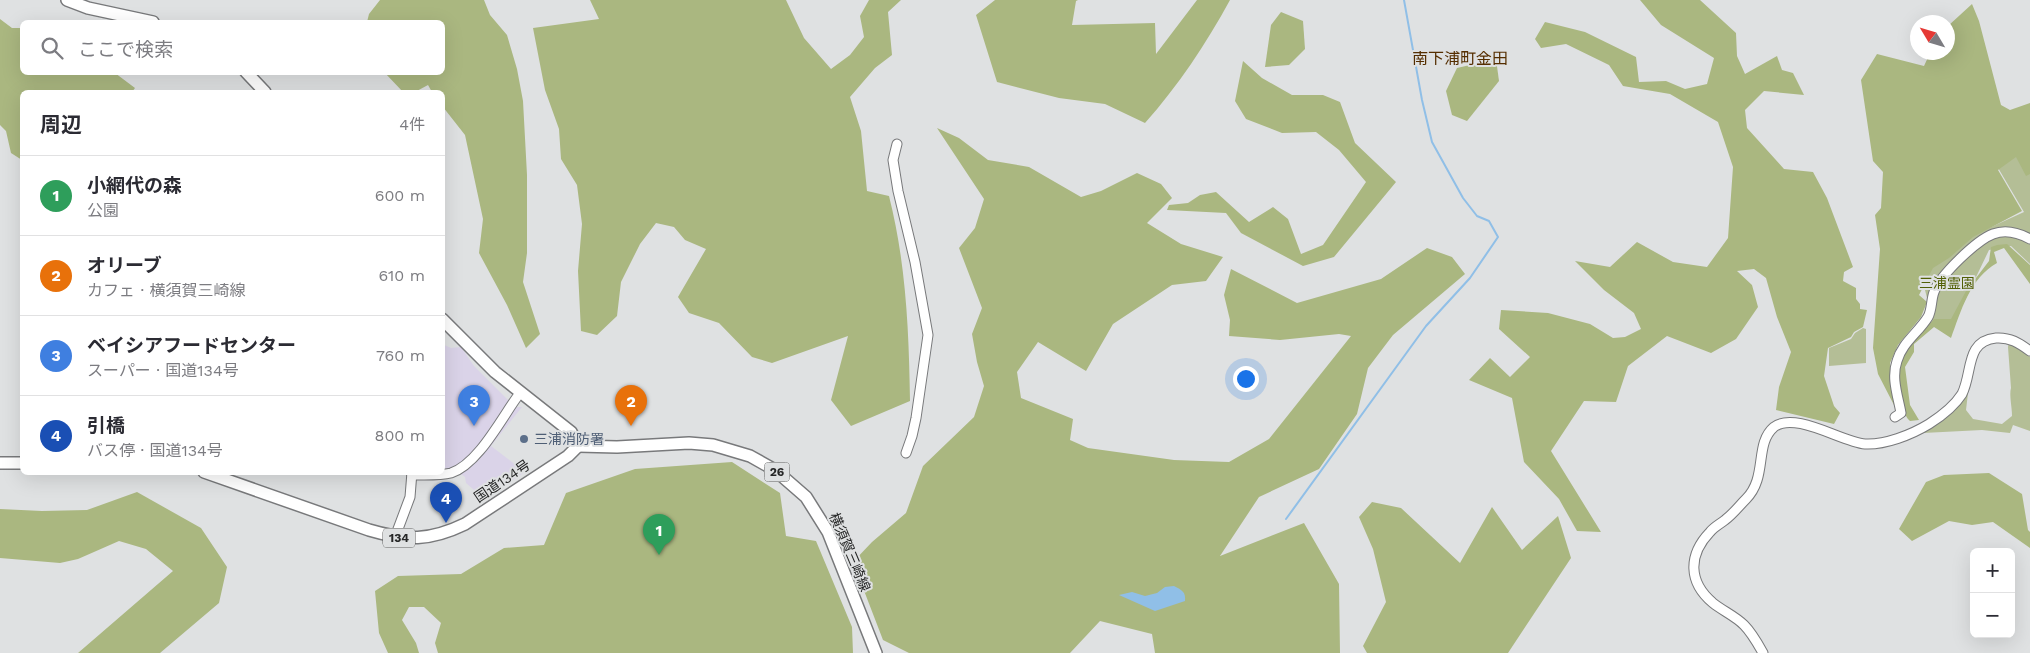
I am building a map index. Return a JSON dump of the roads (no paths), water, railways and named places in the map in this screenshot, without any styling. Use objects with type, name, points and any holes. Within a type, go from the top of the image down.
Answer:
[{"type":"main road","points":[[68,0],[88,8],[145,20]]},
{"type":"main road","points":[[249,75],[263,90]]},
{"type":"main road","points":[[445,322],[495,372],[571,432],[578,446]]},
{"type":"main road","name":"横須賀三崎線","points":[[578,446],[684,443],[713,445],[750,456],[776,470],[806,497],[823,524],[876,653]]},
{"type":"main road","name":"国道134号","points":[[213,475],[369,530],[395,537],[423,538],[458,527],[568,456],[578,446]]},
{"type":"main road","points":[[0,463],[20,463]]},
{"type":"street","points":[[897,144],[893,160],[898,192],[916,262],[928,335],[916,418],[906,453]]},
{"type":"street","points":[[1894,417],[1901,413],[1894,378],[1897,360],[1909,337],[1928,317],[1934,292],[1939,282],[1982,240],[1994,234],[2010,232],[2030,239]]},
{"type":"street","points":[[1764,653],[1744,626],[1713,603],[1703,592],[1694,579],[1694,559],[1700,545],[1710,531],[1726,519],[1750,495],[1755,487],[1762,460],[1762,447],[1766,438],[1775,427],[1794,422],[1862,444],[1887,443],[1928,424],[1956,401],[1962,393],[1973,355],[1978,345],[1986,339],[2001,338],[2015,340],[2030,351]]},
{"type":"street","points":[[445,473],[464,464],[497,428],[508,407],[520,392]]},
{"type":"street","points":[[395,537],[410,497],[412,475]]},
{"type":"water","points":[[1174,586],[1183,592],[1185,601],[1155,611],[1119,595],[1132,592],[1145,596],[1157,593],[1165,587]]},
{"type":"waterway","points":[[1286,519],[1426,326],[1470,278],[1498,237],[1489,221],[1477,216],[1463,198],[1432,142],[1422,100],[1404,0]]},
{"type":"place","name":"ベイシアフードセンター","points":[[474,426]]},
{"type":"place","name":"オリーブ","points":[[631,426]]},
{"type":"place","name":"三浦消防署","points":[[524,439]]},
{"type":"place","name":"引橋","points":[[446,523]]},
{"type":"place","name":"小網代の森","points":[[659,555]]},
{"type":"district","name":"南下浦町金田","points":[[1460,58]]},
{"type":"park label","name":"三浦霊園","points":[[1947,283]]}]
